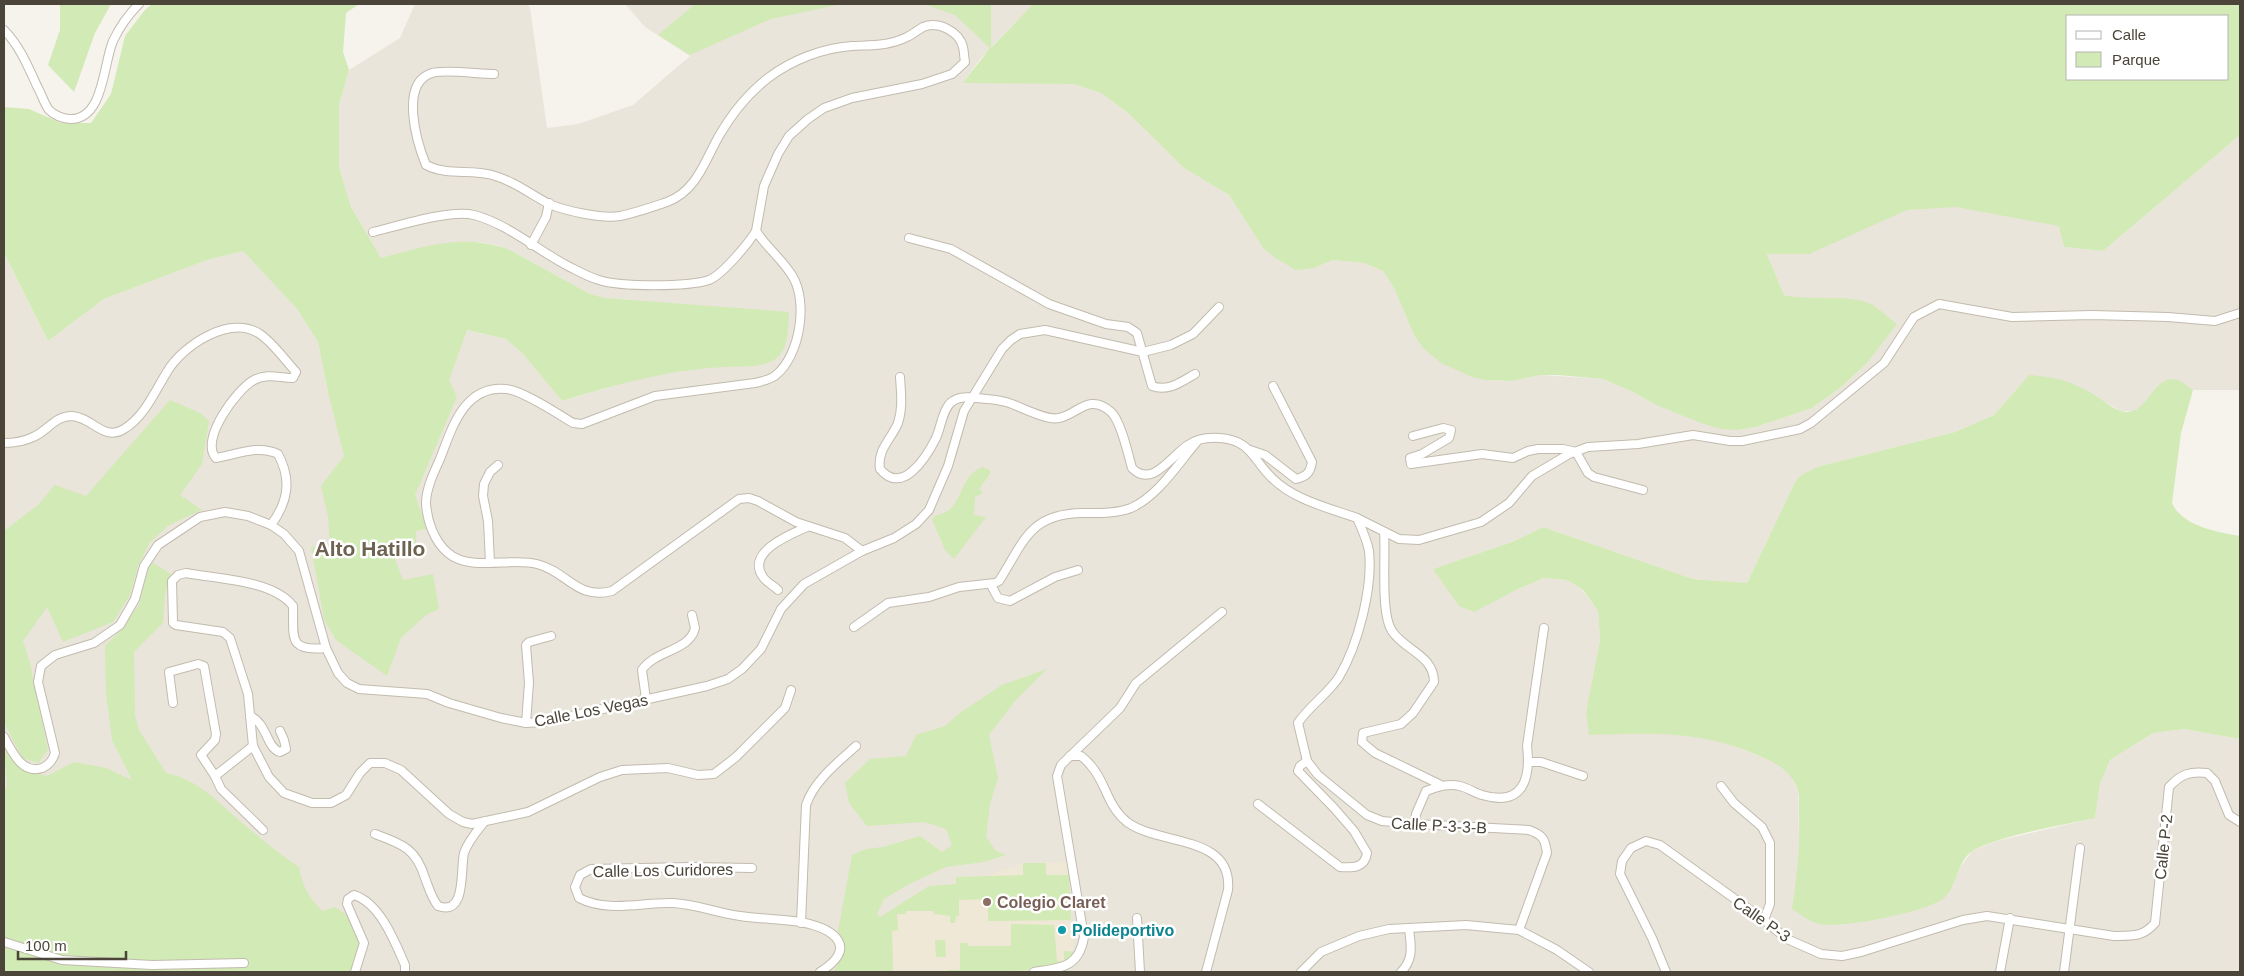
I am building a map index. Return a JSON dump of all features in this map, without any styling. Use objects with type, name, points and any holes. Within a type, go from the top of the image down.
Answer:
[{"type":"street","points":[[4,30],[23,57],[50,111],[60,117],[77,118],[85,116],[94,105],[100,91],[113,42],[124,20],[139,4]]},
{"type":"street","points":[[373,232],[443,216],[472,214],[491,221],[531,245],[600,280],[639,285],[668,285],[710,279],[745,248],[756,231],[764,186],[778,154],[789,136],[824,108],[852,98],[922,84],[952,74],[965,62],[963,45],[954,33],[937,25],[924,27],[898,41],[878,46],[850,46],[815,53],[790,63],[767,79],[746,99],[720,135],[702,171],[686,191],[669,202],[618,216],[570,212],[549,203],[507,179],[479,171],[438,171],[426,165],[420,151],[413,113],[414,93],[420,79],[432,73],[494,74]]},
{"type":"street","points":[[531,245],[546,217],[549,203]]},
{"type":"street","points":[[756,231],[766,246],[792,276],[800,293],[798,336],[790,355],[777,374],[755,383],[654,396],[582,424],[573,423],[520,394],[507,389],[486,390],[473,398],[458,415],[426,500],[428,519],[433,534],[449,554],[468,562],[530,562],[542,565],[587,593],[598,594],[612,591],[739,500],[749,498],[806,527],[845,538],[862,551]]},
{"type":"street","points":[[910,238],[951,249],[1049,304],[1106,324],[1128,327],[1137,333],[1152,386],[1159,389],[1168,388],[1195,374]]},
{"type":"street","points":[[1250,450],[1272,478],[1292,493],[1357,518],[1399,539],[1419,540],[1481,522],[1509,503],[1532,476],[1588,447],[1638,444],[1693,435],[1742,441],[1800,429],[1824,413],[1884,363],[1914,317],[1938,304],[2012,317],[2092,315],[2168,317],[2215,321],[2240,313]]},
{"type":"street","points":[[1143,352],[1171,345],[1193,334],[1219,307]]},
{"type":"street","points":[[4,443],[34,437],[58,419],[73,416],[84,419],[105,431],[118,433],[126,428],[150,402],[167,370],[179,355],[205,336],[240,326],[259,333],[296,372],[293,378],[271,376],[253,380],[231,403],[214,429],[212,441],[212,452],[216,458],[233,452],[263,450],[271,450],[278,454],[286,472],[286,499],[271,525]]},
{"type":"street","name":"Calle Los Vegas","points":[[4,738],[17,759],[30,769],[40,769],[52,761],[55,754],[38,682],[41,666],[55,655],[94,643],[120,625],[135,599],[144,566],[158,545],[200,516],[225,512],[248,516],[271,525],[284,534],[299,551],[326,648],[338,673],[347,683],[359,689],[427,694],[501,718],[526,723],[544,722],[707,686],[728,679],[742,669],[761,649],[782,609],[804,584],[862,551],[894,538],[916,524],[929,510],[948,466],[964,410],[1002,349],[1020,334],[1029,331],[1045,330],[1143,352]]},
{"type":"street","points":[[900,377],[902,402],[900,416],[883,447],[879,461],[880,469],[891,478],[898,479],[908,476],[922,461],[936,438],[949,405],[954,400],[973,398],[1003,401],[1052,419],[1061,418],[1080,406],[1096,404],[1110,411],[1119,423],[1132,468],[1137,473],[1145,475],[1157,472],[1187,445],[1199,439],[1212,437],[1234,439],[1250,450],[1265,455],[1296,479],[1306,477],[1312,462],[1273,386]]},
{"type":"street","points":[[1413,436],[1443,428],[1451,430],[1449,438],[1422,454],[1410,458],[1411,464],[1482,454],[1513,458],[1528,451],[1538,449],[1563,449],[1576,452],[1588,473],[1594,477],[1643,490]]},
{"type":"street","points":[[854,628],[888,602],[930,597],[959,587],[991,585],[999,581],[1033,528],[1041,521],[1055,516],[1070,514],[1114,512],[1143,502],[1163,482],[1199,439]]},
{"type":"street","points":[[490,563],[483,490],[490,472],[498,465]]},
{"type":"street","name":"Calle P-3-3-B","points":[[1357,518],[1368,549],[1370,562],[1363,617],[1356,643],[1338,678],[1302,716],[1298,723],[1307,761],[1318,775],[1367,815],[1382,821],[1529,830],[1540,834],[1545,840],[1547,853],[1519,930]]},
{"type":"street","points":[[778,590],[762,576],[760,564],[764,553],[778,540],[806,527]]},
{"type":"street","points":[[1384,532],[1385,608],[1388,624],[1393,633],[1414,650],[1431,668],[1434,682],[1413,713],[1401,724],[1363,733],[1362,742],[1375,754],[1441,785],[1460,786],[1496,798],[1517,793],[1525,783],[1529,762],[1527,746],[1544,628]]},
{"type":"street","points":[[991,585],[998,598],[1010,602],[1055,577],[1078,570]]},
{"type":"street","points":[[326,648],[309,650],[299,646],[294,638],[293,606],[281,594],[266,587],[186,573],[178,575],[172,581],[173,623],[176,626],[223,632],[230,638],[245,682],[253,746],[270,777],[284,793],[312,804],[331,803],[346,795],[360,773],[370,764],[378,762],[385,762],[400,770],[449,814],[463,822],[472,824],[528,812],[600,777],[622,770],[668,768],[698,775],[714,774],[736,757],[784,708],[791,690]]},
{"type":"street","points":[[1034,972],[1060,968],[1074,961],[1082,951],[1084,938],[1057,776],[1061,765],[1120,708],[1136,683],[1222,612]]},
{"type":"street","points":[[646,699],[642,670],[651,659],[690,640],[696,628],[692,615]]},
{"type":"street","points":[[526,723],[529,683],[526,645],[529,642],[551,636]]},
{"type":"street","points":[[173,703],[169,672],[198,664],[204,666],[216,738],[201,755],[222,788],[263,830]]},
{"type":"street","points":[[250,716],[260,722],[272,747],[280,752],[286,749],[280,732]]},
{"type":"street","points":[[216,776],[253,746]]},
{"type":"street","points":[[801,922],[806,805],[812,793],[829,770],[856,746]]},
{"type":"street","points":[[1070,756],[1081,756],[1093,767],[1108,800],[1126,822],[1146,831],[1203,848],[1215,855],[1225,866],[1229,878],[1228,890],[1206,972]]},
{"type":"street","points":[[1258,804],[1340,867],[1355,868],[1362,864],[1367,853],[1354,831],[1298,771],[1300,766],[1307,761]]},
{"type":"street","points":[[1529,762],[1541,762],[1583,776]]},
{"type":"street","name":"Calle P-2","points":[[2070,928],[2114,936],[2133,936],[2148,932],[2155,923],[2169,786],[2180,775],[2194,771],[2207,772],[2215,781],[2229,815],[2240,822]]},
{"type":"street","points":[[1416,824],[1416,814],[1426,791],[1441,785]]},
{"type":"street","points":[[1721,786],[1734,803],[1762,827],[1770,843],[1770,904],[1764,920]]},
{"type":"street","points":[[375,834],[400,843],[414,854],[432,898],[438,906],[448,908],[454,905],[460,897],[464,853],[470,840],[485,821]]},
{"type":"street","name":"Calle P-3","points":[[1666,972],[1652,938],[1620,874],[1622,861],[1631,848],[1646,841],[1660,845],[1787,938],[1821,954],[1842,956],[1964,920],[1987,916],[2070,928]]},
{"type":"street","points":[[2064,972],[2080,848]]},
{"type":"street","name":"Calle Los Curidores","points":[[752,868],[591,869],[580,875],[575,887],[579,898],[590,904],[621,906],[670,903],[694,904],[737,916],[801,922],[828,932],[836,937],[840,944],[838,958],[820,972]]},
{"type":"street","points":[[355,972],[364,943],[347,904],[348,899],[354,895],[360,897],[386,922],[405,964],[405,972]]},
{"type":"street","points":[[1137,918],[1140,972]]},
{"type":"street","points":[[2000,972],[2010,918]]},
{"type":"street","points":[[1301,972],[1321,952],[1359,936],[1388,930],[1466,925],[1519,930],[1557,950],[1589,972]]},
{"type":"street","points":[[1401,972],[1409,964],[1412,953],[1409,929]]},
{"type":"street","points":[[4,942],[62,960],[80,962],[172,965],[244,963]]},
{"type":"shaded area","points":[[415,4],[527,4],[530,8],[547,128],[578,124],[633,105],[690,56],[645,27],[625,4],[1033,4],[980,59],[964,82],[1074,84],[1101,93],[1128,113],[1184,168],[1229,195],[1263,248],[1314,268],[1333,260],[1364,263],[1383,271],[1394,288],[1414,335],[1485,380],[1512,381],[1541,375],[1603,379],[1635,393],[1654,404],[1739,430],[1756,427],[1812,408],[1840,388],[1867,363],[1885,339],[1869,303],[1851,300],[1796,298],[1784,295],[1767,254],[1823,127],[2056,207],[2064,247],[2103,251],[2240,135],[2240,390],[2193,390],[2177,380],[2158,385],[2143,406],[2134,411],[2121,411],[2106,403],[2029,375],[1994,415],[1955,432],[1817,467],[1794,484],[1747,583],[1693,579],[1543,527],[1512,542],[1433,569],[1516,590],[1544,578],[1567,580],[1582,590],[1598,611],[1600,640],[1586,712],[1659,733],[1695,736],[1728,744],[1777,763],[1791,775],[1798,792],[1799,840],[1797,873],[1818,924],[1860,922],[1952,888],[1960,868],[1972,851],[1997,841],[2095,818],[2100,784],[2110,760],[2153,733],[2184,729],[2240,739],[2240,972],[4,972],[4,253],[48,341],[104,299],[207,260],[243,251],[297,309],[318,342],[328,392],[457,328],[506,339],[523,354],[562,401],[656,374],[695,368],[759,364],[772,361],[694,306],[605,298],[590,294],[510,250],[496,245],[481,242],[381,258],[351,207],[339,167],[339,105],[349,70],[400,38]]},
{"type":"shaded area","name":"Colegio Claret","points":[[1067,862],[1070,934],[1074,935],[1073,951],[1077,952],[1067,965],[1006,972],[893,972],[892,931],[879,918],[929,886],[956,884],[956,877],[988,876],[1023,863]]},
{"type":"green space","points":[[60,4],[111,4],[95,33],[74,92],[48,65],[60,30]]},
{"type":"green space","points":[[152,4],[359,4],[346,13],[343,52],[349,70],[339,105],[339,167],[351,207],[381,258],[446,243],[477,242],[493,245],[510,250],[590,294],[605,298],[789,312],[785,346],[774,360],[760,365],[682,371],[621,384],[562,401],[523,354],[506,339],[467,330],[449,380],[457,397],[415,495],[427,529],[416,531],[416,550],[394,557],[403,580],[433,574],[439,609],[426,615],[401,638],[387,676],[336,640],[324,619],[311,547],[330,544],[328,517],[321,486],[344,456],[318,342],[297,309],[243,251],[207,260],[104,299],[48,341],[4,253],[4,107],[29,109],[61,123],[91,123],[111,94],[125,36],[144,11]]},
{"type":"green space","points":[[695,4],[842,4],[771,19],[690,55],[658,35]]},
{"type":"green space","points":[[924,4],[991,4],[991,48],[1033,4],[2240,4],[2240,135],[2103,251],[2064,247],[2059,226],[1956,207],[1907,210],[1809,254],[1767,254],[1784,295],[1805,298],[1859,300],[1869,303],[1897,324],[1867,363],[1840,388],[1812,408],[1756,427],[1739,430],[1721,429],[1654,404],[1635,393],[1603,379],[1541,375],[1512,381],[1485,380],[1472,377],[1441,363],[1423,348],[1414,335],[1394,288],[1383,271],[1364,263],[1333,260],[1314,268],[1296,270],[1277,259],[1263,248],[1229,195],[1184,168],[1128,113],[1101,93],[1074,84],[963,83],[990,48],[955,15]]},
{"type":"green space","points":[[2029,375],[2069,382],[2084,389],[2113,408],[2130,412],[2138,409],[2161,383],[2168,380],[2177,380],[2193,390],[2181,433],[2172,503],[2184,517],[2201,527],[2240,536],[2240,739],[2184,729],[2153,733],[2110,760],[2100,784],[2095,818],[2001,839],[1974,850],[1964,860],[1949,893],[1944,898],[1921,909],[1864,922],[1830,925],[1816,923],[1792,909],[1799,850],[1799,797],[1795,784],[1787,772],[1777,764],[1736,747],[1694,737],[1654,734],[1589,735],[1586,712],[1600,640],[1598,611],[1583,590],[1567,580],[1544,578],[1474,612],[1459,606],[1433,569],[1512,542],[1543,527],[1693,579],[1747,583],[1794,484],[1800,476],[1817,467],[1955,432],[1994,415]]},
{"type":"green space","points":[[170,400],[200,413],[209,421],[202,464],[180,495],[202,510],[169,525],[150,542],[138,566],[130,595],[113,622],[63,642],[47,607],[23,641],[30,663],[48,750],[38,763],[22,758],[4,722],[4,531],[38,505],[55,485],[86,496]]},
{"type":"green space","points":[[983,467],[990,470],[990,474],[979,489],[983,493],[975,497],[974,515],[986,517],[954,559],[945,550],[932,519],[936,515],[945,513],[952,508],[969,478],[975,471]]},
{"type":"green space","points":[[150,561],[171,574],[165,594],[163,623],[134,652],[135,715],[139,730],[166,773],[187,780],[206,792],[261,839],[299,867],[307,891],[322,911],[335,907],[351,920],[358,935],[358,952],[354,972],[4,972],[4,790],[7,787],[4,747],[20,769],[47,776],[74,762],[106,768],[132,780],[112,740],[106,693],[105,646],[120,631],[139,605]]},
{"type":"green space","points":[[1047,669],[1015,701],[989,735],[998,778],[990,804],[986,837],[996,851],[1006,855],[984,862],[946,867],[911,883],[884,899],[877,914],[880,917],[929,886],[956,884],[956,877],[1023,875],[1023,863],[1046,863],[1046,875],[1069,875],[1071,920],[988,921],[988,899],[959,900],[959,916],[956,916],[955,923],[950,923],[950,916],[934,914],[933,911],[906,911],[906,914],[897,914],[898,930],[892,931],[893,972],[833,972],[841,959],[844,944],[838,931],[852,855],[866,849],[883,847],[920,836],[942,852],[952,845],[946,829],[924,822],[867,826],[849,803],[845,783],[870,759],[906,756],[916,735],[945,726],[961,712],[1002,685]]},
{"type":"green space","points":[[1011,924],[1054,925],[1057,961],[1064,961],[1064,951],[1077,952],[1067,965],[1008,971],[948,972],[948,970],[960,970],[960,943],[968,943],[968,946],[1011,946]]},
{"type":"green space","points":[[935,940],[945,940],[946,957],[936,957]]},
{"type":"place","name":"Colegio Claret","points":[[987,902]]},
{"type":"place","name":"Polideportivo","points":[[1062,930]]},
{"type":"district","name":"Alto Hatillo","points":[[370,549]]}]
